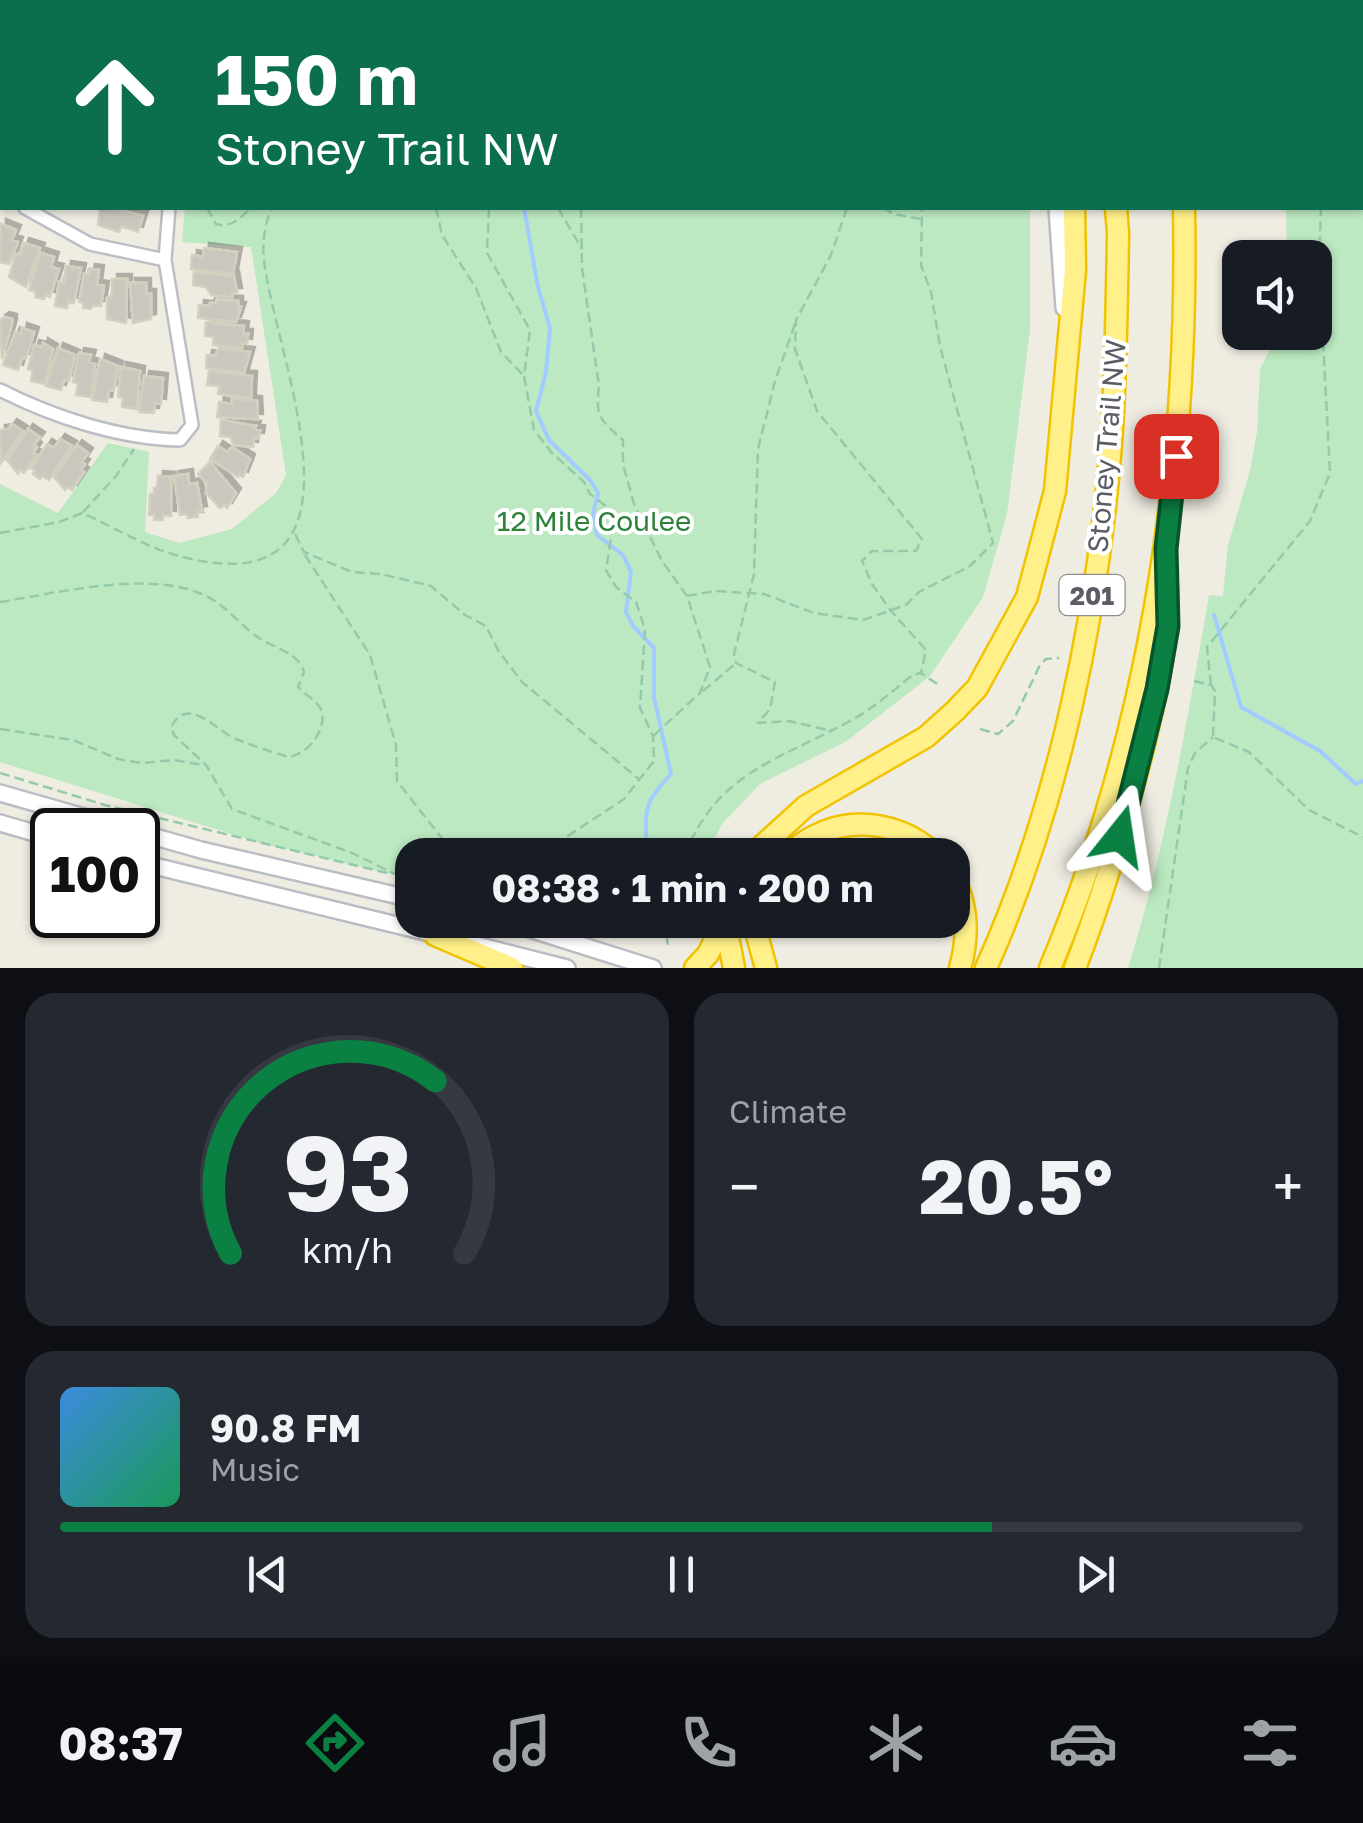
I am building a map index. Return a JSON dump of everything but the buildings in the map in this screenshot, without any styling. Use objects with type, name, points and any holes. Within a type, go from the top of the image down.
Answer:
[{"type":"highway","points":[[771,838],[806,806],[926,737],[977,688],[1026,597],[1055,491],[1075,270],[1074,210]]},
{"type":"highway","name":"Stoney Trail NW","points":[[986,968],[1025,871],[1086,631],[1111,445],[1116,210]]},
{"type":"highway","name":"201","points":[[1050,968],[1110,802],[1166,549],[1183,383],[1184,210]]},
{"type":"highway","points":[[1075,968],[1120,836],[1157,689],[1168,626],[1166,549]]},
{"type":"highway","points":[[811,838],[842,824],[870,824],[912,838]]},
{"type":"highway","points":[[442,938],[512,968]]},
{"type":"highway","points":[[695,968],[716,938]]},
{"type":"highway","points":[[728,938],[734,968]]},
{"type":"highway","points":[[758,938],[766,968]]},
{"type":"highway","points":[[960,968],[966,938]]},
{"type":"street","points":[[28,210],[90,244],[165,260]]},
{"type":"street","points":[[0,390],[61,416],[140,436],[180,440],[192,425],[165,260],[169,210]]},
{"type":"street","points":[[1058,210],[1066,338]]},
{"type":"street","points":[[0,793],[53,808]]},
{"type":"street","points":[[0,823],[30,832]]},
{"type":"street","points":[[160,838],[395,894]]},
{"type":"street","points":[[160,867],[395,925]]},
{"type":"street","points":[[447,938],[567,968]]},
{"type":"street","points":[[558,938],[653,968]]},
{"type":"path","points":[[208,210],[221,226],[234,222],[249,210]]},
{"type":"path","points":[[82,514],[157,550],[232,565],[266,558],[294,532],[304,508],[304,476],[285,352],[264,256],[271,210]]},
{"type":"path","points":[[436,210],[442,234],[476,288],[501,352],[524,376]]},
{"type":"path","points":[[488,210],[487,253],[530,330],[524,376],[534,430],[584,482],[590,494],[606,506],[612,531],[606,570],[616,586],[636,602],[645,629],[640,708],[654,736],[654,761],[624,799],[562,838]]},
{"type":"path","points":[[559,210],[582,250]]},
{"type":"path","points":[[581,210],[601,421],[623,440],[624,464],[634,504],[662,561],[687,596],[710,667],[700,693]]},
{"type":"path","points":[[736,663],[734,654],[751,594],[758,449],[796,320],[832,254],[846,210]]},
{"type":"path","points":[[887,210],[922,219]]},
{"type":"path","points":[[687,596],[715,591],[764,594],[814,613],[863,620],[891,612],[970,566],[993,542],[921,265],[922,210]]},
{"type":"path","points":[[1159,968],[1188,768],[1192,756],[1213,738],[1215,691],[1206,647],[1310,521],[1330,472],[1321,210]]},
{"type":"path","points":[[692,838],[700,822],[731,785],[767,760],[832,731],[876,705],[921,673],[926,650],[891,612],[862,561],[872,551],[916,552],[922,539],[817,411],[795,349],[796,320]]},
{"type":"path","points":[[0,533],[82,514],[116,476],[140,436]]},
{"type":"path","points":[[294,532],[370,655],[396,744],[397,782],[442,838]]},
{"type":"path","points":[[304,552],[352,572],[381,574],[431,586],[465,615],[486,626],[522,682],[641,781]]},
{"type":"path","points":[[0,602],[108,585],[173,586],[213,599],[260,639],[286,650],[304,667],[298,688],[322,712],[313,743],[289,757],[234,739],[195,714],[184,714],[170,727],[174,734],[206,765],[232,809],[352,852],[395,873]]},
{"type":"path","points":[[980,729],[998,734],[1008,728],[1040,665],[1046,659],[1059,658]]},
{"type":"path","points":[[654,736],[736,663]]},
{"type":"path","points":[[736,663],[776,682],[770,710],[758,723],[788,721],[832,731]]},
{"type":"path","points":[[921,673],[940,686]]},
{"type":"path","points":[[1194,681],[1211,684]]},
{"type":"path","points":[[0,729],[73,740],[118,759],[206,765]]},
{"type":"path","points":[[1213,738],[1250,752],[1310,810],[1363,837]]},
{"type":"path","points":[[0,773],[105,804],[395,874]]},
{"type":"path","points":[[667,938],[668,946]]},
{"type":"green space","name":"12 Mile Coulee","points":[[185,210],[1030,210],[1030,330],[1007,514],[983,597],[930,676],[847,741],[760,784],[722,824],[715,838],[395,838],[395,875],[257,842],[160,812],[160,808],[148,808],[0,762],[0,484],[58,513],[108,443],[149,452],[145,532],[179,543],[232,529],[276,493],[286,475],[251,247],[182,242]]},
{"type":"green space","points":[[1286,210],[1363,210],[1363,968],[1128,968],[1165,830],[1209,595],[1223,596],[1228,545],[1257,432],[1260,369],[1270,350],[1332,350],[1332,240],[1287,240]]},
{"type":"waterway","points":[[524,210],[538,287],[550,328],[546,372],[536,411],[549,440],[591,481],[598,493],[593,514],[597,535],[623,555],[631,572],[626,612],[633,626],[654,648],[654,697],[671,774],[649,803],[646,838]]},
{"type":"waterway","points":[[1214,615],[1241,707],[1320,751],[1356,784],[1363,781]]},
{"type":"route","points":[[1120,836],[1157,689],[1168,626],[1166,549],[1176,456]]}]
